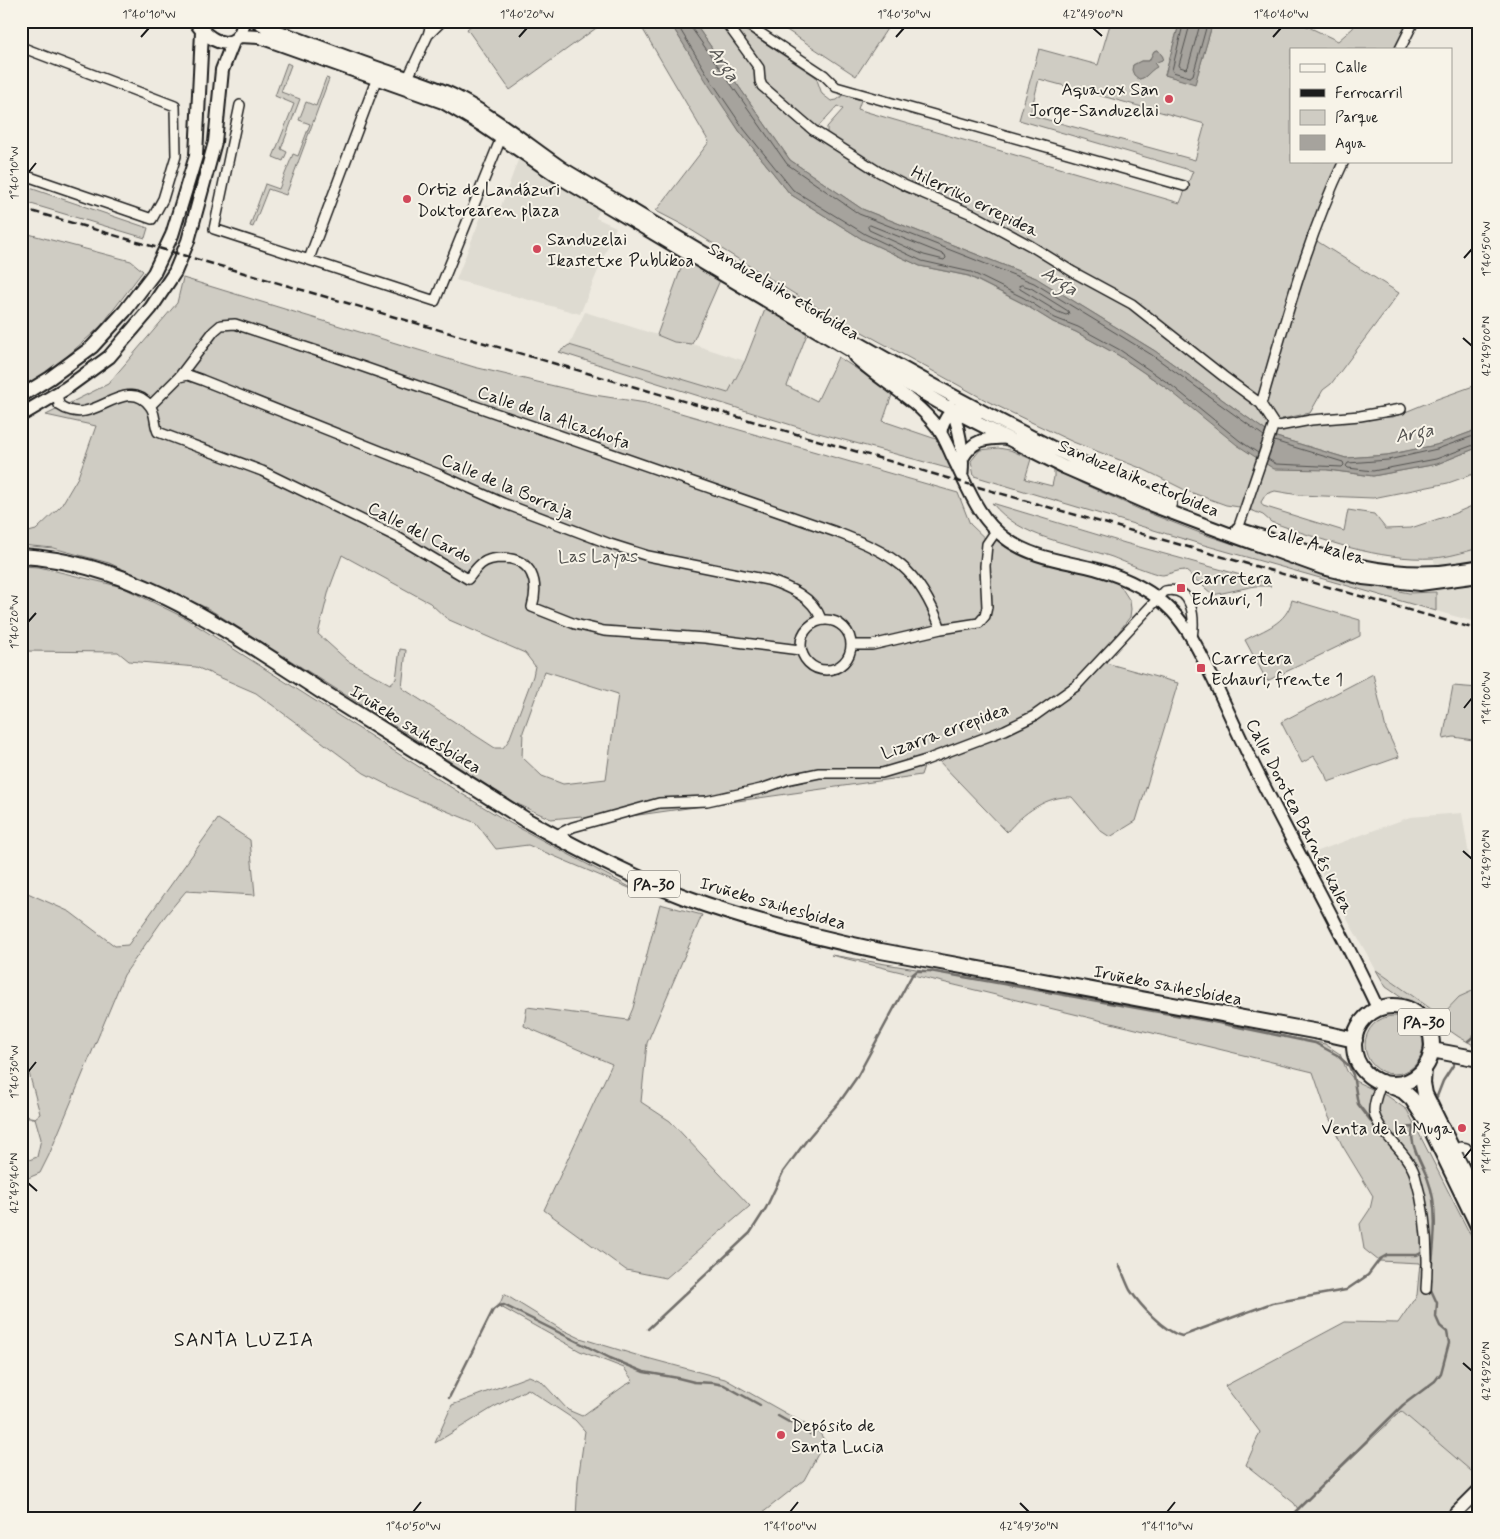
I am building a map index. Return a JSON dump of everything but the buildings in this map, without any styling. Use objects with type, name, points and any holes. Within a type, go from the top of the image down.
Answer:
[{"type":"main road","points":[[21,396],[50,378],[92,347],[125,311],[154,273],[172,235],[196,156],[202,32],[195,21]]},
{"type":"main road","points":[[21,415],[109,357],[151,308],[175,272],[188,241],[215,142],[222,70],[244,21]]},
{"type":"main road","name":"Sanduzelaiko etorbidea","points":[[257,21],[268,28],[378,73]]},
{"type":"main road","name":"Sanduzelaiko etorbidea","points":[[202,32],[217,42],[225,44],[236,39],[260,37],[458,98],[482,112],[563,168],[952,410],[1064,467],[1150,504],[1236,533]]},
{"type":"main road","name":"Sanduzelaiko etorbidea","points":[[406,82],[443,102],[560,176],[851,346],[1052,448],[1169,504],[1236,533]]},
{"type":"main road","name":"Calle A kalea","points":[[1236,533],[1375,569],[1416,573],[1442,572],[1479,566]]},
{"type":"main road","name":"Calle A kalea","points":[[1236,533],[1323,568],[1363,578],[1420,584],[1479,576]]},
{"type":"main road","name":"Iruñeko saihesbidea","points":[[21,556],[79,564],[119,576],[155,591],[228,632],[526,820],[629,873],[686,897],[743,917],[811,936],[881,951],[1355,1040]]},
{"type":"main road","name":"PA-30","points":[[1355,1040],[1363,1021],[1378,1009],[1393,1006],[1406,1008],[1418,1015],[1426,1025],[1431,1037],[1432,1050],[1424,1069]]},
{"type":"main road","points":[[1355,1040],[1355,1053],[1360,1066],[1369,1076],[1404,1091],[1412,1099],[1429,1125],[1479,1228]]},
{"type":"main road","name":"PA-30","points":[[1432,1050],[1479,1059]]},
{"type":"main road","points":[[1381,1082],[1393,1084],[1405,1082],[1416,1077],[1424,1069]]},
{"type":"main road","points":[[1424,1069],[1423,1083],[1425,1094],[1479,1203]]},
{"type":"street","points":[[406,82],[428,35],[432,21]]},
{"type":"street","points":[[428,35],[442,21]]},
{"type":"street","name":"Hilerriko errepidea","points":[[725,21],[759,68],[762,86],[813,130],[879,172],[906,186],[974,215],[1132,304],[1261,404],[1273,427]]},
{"type":"street","points":[[742,21],[824,75],[836,88],[1184,186]]},
{"type":"street","points":[[1400,48],[1414,21]]},
{"type":"street","points":[[21,47],[175,106],[176,156],[163,199],[152,219],[21,174]]},
{"type":"street","points":[[309,259],[378,73]]},
{"type":"street","points":[[240,105],[214,229],[435,301],[501,138]]},
{"type":"street","points":[[1261,404],[1312,238],[1344,162]]},
{"type":"street","name":"Calle de la Alcachofa","points":[[150,406],[178,377],[214,330],[221,325],[235,324],[870,545],[884,552],[900,564],[919,582],[930,600],[941,629]]},
{"type":"street","points":[[851,346],[865,367],[913,401],[923,410],[944,437],[960,444],[974,443],[992,438],[1007,438]]},
{"type":"street","name":"Calle de la Borraja","points":[[178,377],[188,375],[202,380],[438,474],[540,518],[610,544],[648,556],[768,580],[784,586],[807,599],[818,611],[821,620]]},
{"type":"street","points":[[57,393],[59,404],[66,410],[84,412],[114,399],[134,396],[150,406]]},
{"type":"street","name":"Calle del Cardo","points":[[150,406],[158,432],[262,471],[399,538],[468,579],[481,564],[489,560],[507,558],[521,563],[530,571],[536,585],[532,607],[575,624],[604,631],[705,638],[800,650]]},
{"type":"street","points":[[1052,448],[1028,440],[966,408],[952,410],[945,418],[941,429],[979,512],[996,531],[1021,548],[1040,556],[1106,573],[1134,584],[1157,598],[1172,611],[1185,626],[1192,638]]},
{"type":"street","points":[[1236,533],[1273,427],[1311,420],[1360,416],[1401,408]]},
{"type":"street","points":[[952,410],[960,444],[962,475]]},
{"type":"street","points":[[962,459],[966,451],[974,443]]},
{"type":"street","points":[[851,645],[872,646],[978,622],[985,616],[987,607],[986,558],[988,544],[996,531]]},
{"type":"street","points":[[1157,598],[1165,592],[1175,590],[1183,593],[1190,604],[1194,626],[1192,638]]},
{"type":"street","name":"Lizarra errepidea","points":[[554,836],[573,827],[659,804],[707,801],[819,773],[882,773],[956,749],[1013,726],[1034,716],[1056,702],[1076,686],[1157,598]]},
{"type":"street","points":[[828,619],[842,625],[850,638],[851,645],[850,653],[846,660],[834,669],[826,670],[812,666],[800,650],[800,642],[807,627],[813,622],[828,619]]},
{"type":"street","name":"Calle Dorotea Barnés kalea","points":[[1192,638],[1292,841],[1363,976],[1378,1009]]},
{"type":"street","points":[[1381,1082],[1374,1110],[1377,1121],[1409,1161],[1416,1181],[1428,1243],[1426,1288]]},
{"type":"street","points":[[1452,1151],[1461,1147],[1466,1148],[1479,1171]]},
{"type":"street","points":[[1451,1518],[1479,1490]]},
{"type":"street","points":[[1468,1518],[1479,1508]]},
{"type":"shaded area","name":"Sanduzelai Ikastetxe Publikoa","points":[[518,160],[600,209],[596,218],[616,227],[580,314],[456,280],[486,204],[500,209]]},
{"type":"shaded area","points":[[585,312],[674,342],[692,344],[745,361],[728,393],[569,345]]},
{"type":"shaded area","points":[[1479,523],[1479,623],[1436,611],[1436,572],[1430,536]]},
{"type":"shaded area","points":[[1462,813],[1479,916],[1479,988],[1459,997],[1441,1016],[1376,970],[1310,854],[1410,817]]},
{"type":"shaded area","points":[[1401,1411],[1477,1476],[1479,1474],[1479,1518],[1290,1518]]},
{"type":"green space","points":[[477,21],[606,21],[510,90],[467,29]]},
{"type":"green space","points":[[638,21],[669,21],[740,132],[790,194],[862,239],[920,266],[968,276],[1118,355],[1168,389],[1328,470],[1373,476],[1437,464],[1479,447],[1479,472],[1448,483],[1373,498],[1299,495],[1275,491],[1266,494],[1261,502],[1263,506],[1344,531],[1348,510],[1374,514],[1386,529],[1411,528],[1479,503],[1479,548],[1434,558],[1413,558],[1372,553],[1311,536],[1271,522],[1263,515],[1246,508],[1226,505],[1187,491],[1143,469],[1073,442],[989,402],[806,301],[683,225],[656,211],[709,142]]},
{"type":"green space","points":[[693,21],[721,21],[756,69],[759,87],[800,121],[874,171],[880,169],[827,135],[827,127],[843,109],[837,106],[818,127],[780,100],[766,86],[763,81],[761,68],[735,27],[739,26],[816,77],[822,94],[831,101],[837,100],[843,95],[861,100],[858,109],[867,112],[1180,203],[1193,171],[1019,120],[1039,49],[1098,65],[1111,21],[1180,21],[1165,75],[1195,83],[1213,22],[1211,21],[1296,21],[1338,41],[1353,28],[1356,21],[1414,21],[1400,48],[1290,48],[1290,162],[1344,162],[1312,238],[1399,293],[1331,384],[1323,390],[1310,413],[1282,419],[1393,417],[1479,384],[1479,429],[1436,445],[1387,455],[1346,458],[1273,436],[1155,351],[1036,278],[862,209],[790,160]],"holes":[[[1158,50],[1163,57],[1162,60],[1157,61],[1156,67],[1144,77],[1139,79],[1133,73],[1133,65],[1141,61],[1149,61],[1154,51]],[[1039,79],[1205,124],[1195,160],[1030,115]]]},
{"type":"green space","points":[[773,21],[892,21],[856,76]]},
{"type":"green space","points":[[287,63],[291,65],[281,92],[300,99],[281,149],[287,152],[283,161],[273,157],[294,104],[275,96]]},
{"type":"green space","points":[[326,78],[329,79],[286,195],[268,189],[253,227],[250,226],[265,184],[279,189],[293,154],[298,156],[310,124],[299,120],[306,102],[316,106]]},
{"type":"green space","points":[[21,185],[148,228],[145,238],[21,201]]},
{"type":"green space","points":[[21,232],[131,261],[143,271],[101,326],[47,374],[21,386]]},
{"type":"green space","points":[[684,260],[721,278],[692,344],[674,342],[657,335]]},
{"type":"green space","name":"Las Layas","points":[[183,278],[474,367],[588,394],[646,403],[958,493],[970,524],[993,546],[996,531],[1040,556],[1106,573],[1121,587],[1130,601],[1131,609],[1130,617],[1098,659],[1106,663],[1178,683],[1136,821],[1110,837],[1101,831],[1072,797],[1063,797],[1044,802],[1028,812],[1007,832],[935,757],[926,760],[921,775],[589,822],[581,816],[551,819],[513,802],[209,609],[109,563],[53,548],[21,545],[21,534],[36,530],[61,506],[78,477],[96,426],[46,415],[108,384],[177,303]],"holes":[[[342,555],[430,603],[447,619],[525,653],[535,666],[533,676],[509,740],[503,748],[495,748],[402,688],[406,650],[400,649],[396,679],[390,684],[348,661],[318,634],[329,590]],[[545,671],[618,694],[606,779],[563,784],[542,776],[522,757],[523,732]]]},
{"type":"green space","points":[[766,307],[807,334],[787,386],[817,401],[838,357],[893,392],[883,421],[936,439],[954,470],[804,429],[559,352],[569,345],[728,393],[745,361]]},
{"type":"green space","points":[[998,448],[1010,450],[1031,459],[1025,479],[1052,486],[1054,468],[1081,483],[1141,510],[1200,533],[1309,569],[1373,586],[1409,593],[1436,592],[1436,611],[1197,543],[974,476],[971,461],[980,450]]},
{"type":"green space","points":[[992,503],[1125,543],[1255,579],[1271,586],[1255,586],[1213,595],[1185,570],[1163,575],[1138,568],[1112,557],[1048,538],[1017,525]]},
{"type":"green space","points":[[21,566],[39,567],[122,587],[185,618],[510,823],[641,893],[528,845],[496,849],[476,823],[405,794],[364,773],[256,693],[196,667],[129,661],[118,652],[21,651]]},
{"type":"green space","points":[[1292,600],[1360,620],[1360,636],[1267,681],[1245,640],[1280,620],[1285,615]]},
{"type":"green space","points":[[1373,674],[1386,729],[1399,757],[1328,782],[1314,756],[1302,763],[1281,722]]},
{"type":"green space","points":[[1453,686],[1479,688],[1479,741],[1454,737],[1443,739]]},
{"type":"green space","points":[[218,819],[250,840],[255,895],[186,891],[166,915],[124,975],[40,1173],[21,1181],[21,1163],[37,1157],[41,1139],[35,1118],[40,1114],[21,1043],[21,890],[70,912],[115,946],[128,945]]},
{"type":"green space","points":[[660,904],[702,915],[647,1043],[641,1102],[670,1121],[750,1206],[666,1278],[626,1270],[544,1210],[612,1064],[524,1026],[527,1007],[628,1020],[633,1008]]},
{"type":"green space","points":[[831,955],[1068,994],[1325,1044],[1340,1054],[1347,1071],[1355,1081],[1389,1097],[1407,1110],[1479,1252],[1479,1474],[1477,1476],[1401,1411],[1298,1509],[1294,1503],[1246,1465],[1260,1432],[1225,1386],[1345,1322],[1398,1323],[1417,1295],[1420,1263],[1379,1261],[1364,1249],[1360,1224],[1370,1209],[1373,1196],[1342,1145],[1327,1113],[1313,1072]]},
{"type":"green space","points":[[1376,970],[1441,1016],[1459,997],[1479,988],[1479,1048],[1459,1037],[1386,987]]},
{"type":"green space","points":[[1388,1016],[1400,1016],[1415,1024],[1423,1039],[1423,1051],[1415,1066],[1400,1074],[1388,1074],[1373,1066],[1365,1051],[1365,1039],[1373,1024]]},
{"type":"green space","points":[[21,1115],[35,1118],[21,1118]]},
{"type":"green space","points":[[504,1294],[559,1328],[580,1338],[725,1379],[819,1432],[825,1441],[804,1480],[756,1518],[576,1518],[578,1480],[585,1431],[575,1420],[528,1389],[494,1407],[435,1443],[452,1405],[529,1376],[541,1381],[568,1410],[582,1416],[633,1381],[624,1368],[580,1351],[499,1306]]},
{"type":"water","points":[[669,21],[693,21],[790,160],[862,209],[1036,278],[1155,351],[1273,436],[1346,458],[1387,455],[1436,445],[1479,429],[1479,447],[1437,464],[1373,476],[1328,470],[1274,469],[1237,445],[1168,389],[1118,355],[969,276],[920,266],[862,239],[790,194],[740,132]]},
{"type":"water","points":[[1180,21],[1213,22],[1195,84],[1165,75]]},
{"type":"water","points":[[1158,50],[1163,57],[1162,60],[1155,64],[1157,67],[1139,79],[1134,75],[1133,65],[1141,61],[1149,61],[1154,51]]},
{"type":"waterway","points":[[648,1329],[750,1233],[766,1208],[783,1172],[809,1137],[841,1100],[857,1077],[912,975],[917,971],[930,971],[1209,1021],[1315,1043],[1337,1055],[1349,1066],[1353,1075],[1358,1104],[1377,1129]]},
{"type":"waterway","points":[[1468,1041],[1479,1032]]},
{"type":"waterway","points":[[1436,1099],[1443,1081],[1454,1064]]},
{"type":"waterway","points":[[1416,1122],[1412,1136],[1413,1144],[1428,1180],[1434,1202],[1435,1226],[1431,1273]]},
{"type":"waterway","points":[[1396,1135],[1406,1128],[1412,1127]]},
{"type":"waterway","points":[[1119,1265],[1130,1290],[1146,1310],[1160,1324],[1182,1336],[1272,1303],[1346,1290],[1368,1275],[1380,1259],[1387,1255],[1417,1255],[1423,1252]]},
{"type":"waterway","points":[[1289,1518],[1403,1405],[1435,1381],[1441,1373],[1449,1343],[1447,1332],[1440,1326],[1436,1317],[1437,1303],[1431,1290],[1431,1279]]},
{"type":"waterway","points":[[449,1398],[493,1310],[498,1306],[504,1305],[610,1358],[644,1372],[694,1382],[724,1385],[760,1405]]},
{"type":"waterway","points":[[778,1416],[812,1435]]},
{"type":"railway","points":[[21,208],[992,491],[1479,630]]},
{"type":"place","name":"Aquavox San Jorge-Sanduzelai","points":[[1169,99]]},
{"type":"place","name":"Ortiz de Landázuri Doktorearen plaza","points":[[407,199]]},
{"type":"place","name":"Sanduzelai Ikastetxe Publikoa","points":[[537,249]]},
{"type":"place","name":"Carretera Echauri, 1","points":[[1181,588]]},
{"type":"place","name":"Carretera Echauri, frente 1","points":[[1201,668]]},
{"type":"place","name":"Venta de la Muga","points":[[1462,1128]]},
{"type":"place","name":"Depósito de Santa Lucia","points":[[781,1435]]},
{"type":"district","name":"SANTA LUZIA","points":[[244,1339]]},
{"type":"water label","name":"Arga","points":[[725,63]]},
{"type":"water label","name":"Arga","points":[[1060,280]]},
{"type":"water label","name":"Arga","points":[[1414,432]]}]
